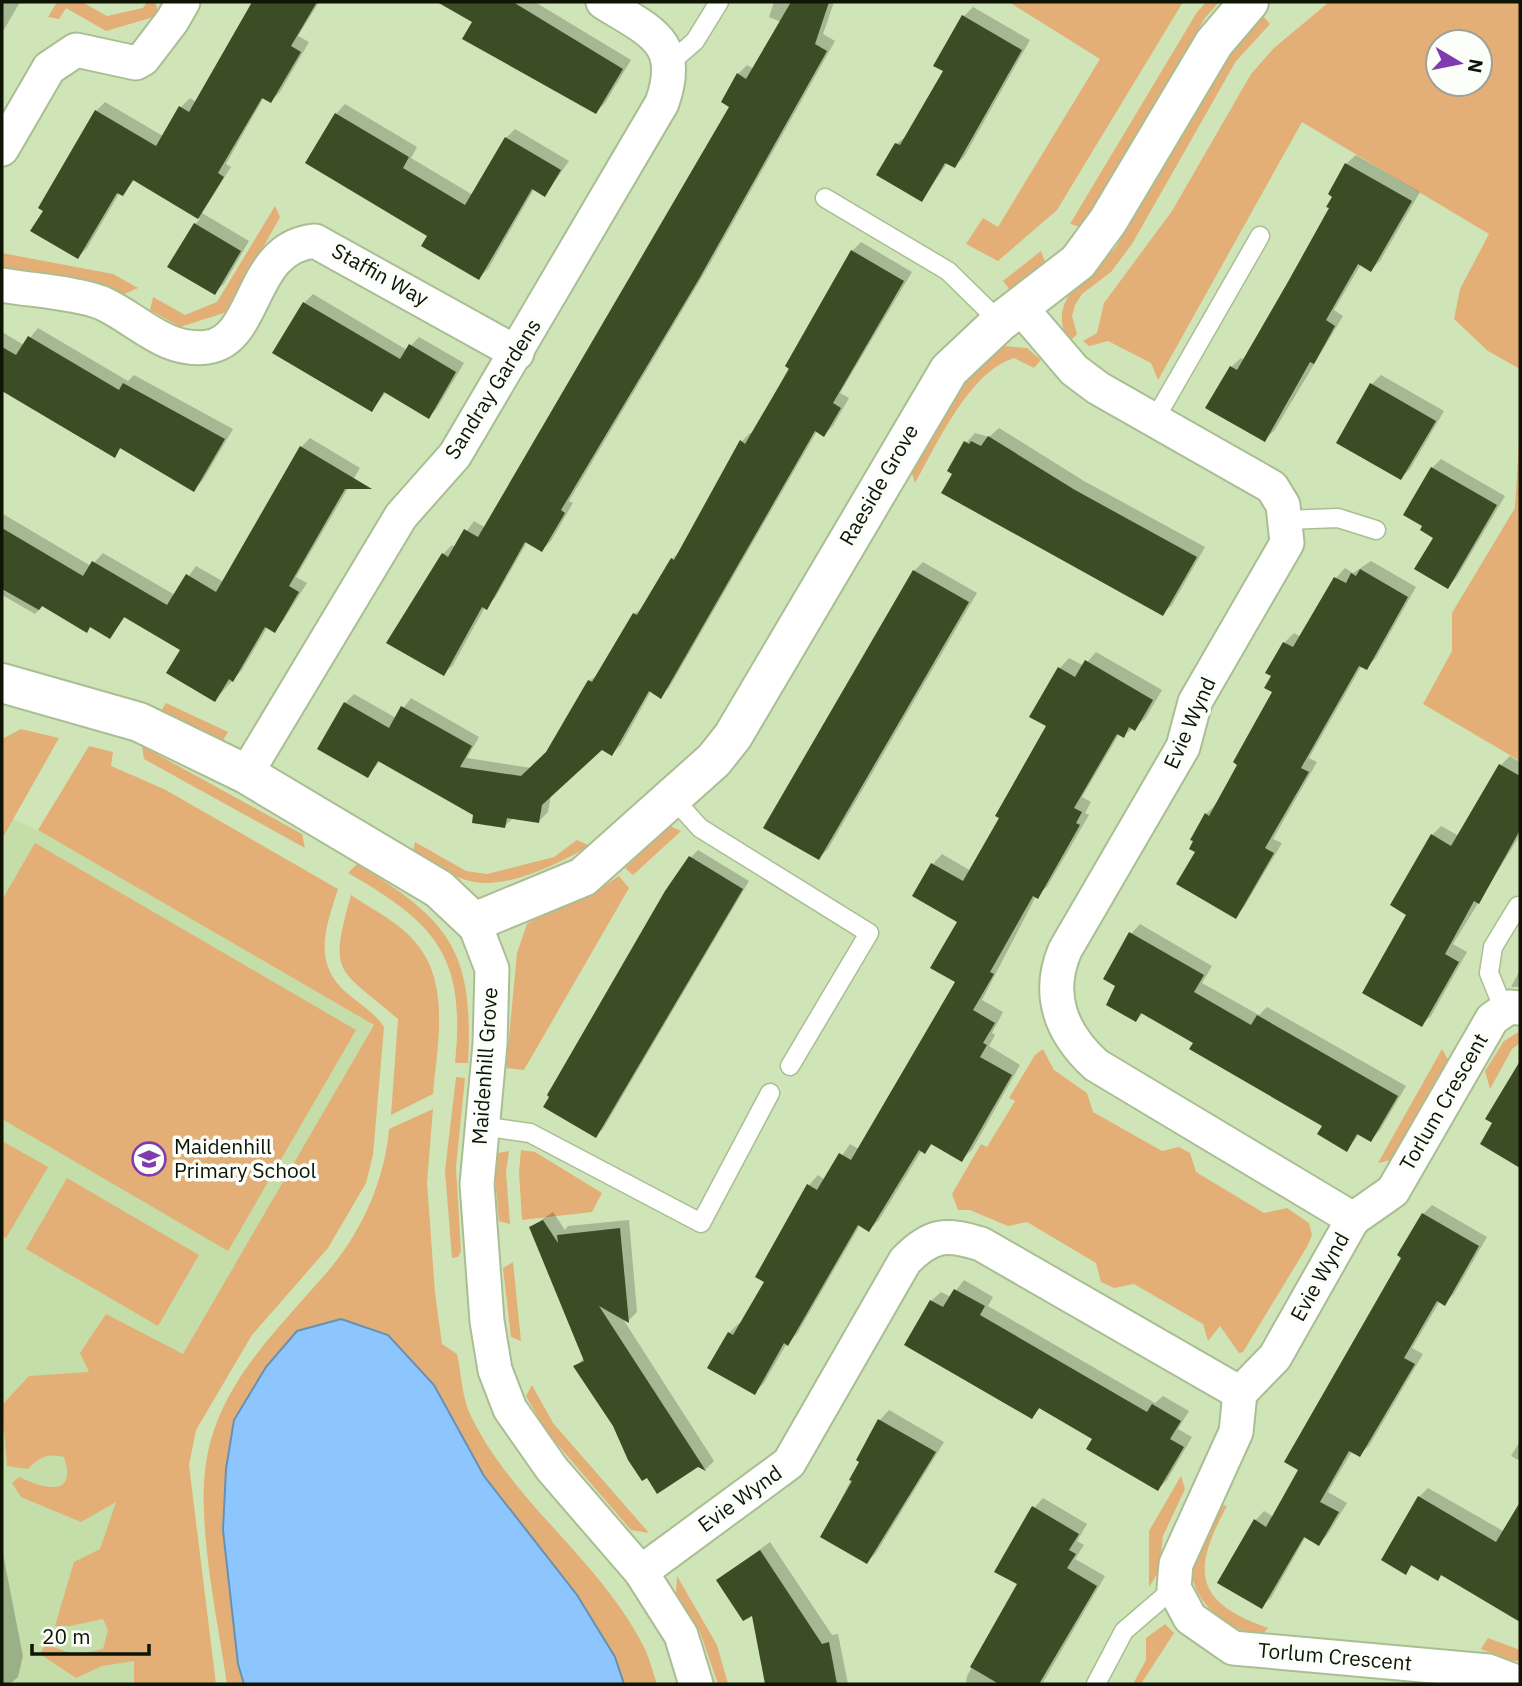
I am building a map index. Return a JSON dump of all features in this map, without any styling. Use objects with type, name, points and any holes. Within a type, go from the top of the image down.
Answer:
[{"type":"street","points":[[2,149],[49,68],[76,50],[136,63],[143,59],[172,22],[183,2]]},
{"type":"street","points":[[603,2],[650,32],[665,48],[671,62]]},
{"type":"street","name":"Raeside Grove","points":[[474,922],[583,877],[714,760],[733,736],[949,370],[1011,315],[1078,262],[1108,221],[1214,43],[1249,2]]},
{"type":"street","name":"Sandray Gardens","points":[[246,775],[401,516],[455,455],[517,353],[662,103],[671,62]]},
{"type":"street","name":"Staffin Way","points":[[2,285],[100,302],[166,342],[187,347],[211,346],[236,330],[282,251],[296,243],[315,241],[517,353]]},
{"type":"street","points":[[1011,315],[1073,370],[1098,388],[1272,487],[1283,505],[1286,520]]},
{"type":"street","name":"Evie Wynd","points":[[641,1572],[789,1463],[905,1261],[920,1245],[939,1237],[960,1238],[981,1244],[1240,1393],[1275,1357],[1353,1219],[1096,1065],[1077,1048],[1061,1015],[1055,993],[1056,972],[1065,950],[1183,747],[1195,702],[1287,543],[1286,520]]},
{"type":"street","name":"Maidenhill Grove","points":[[2,683],[139,722],[246,775],[439,889],[474,922],[492,969],[490,1044],[477,1184],[487,1321],[495,1370],[510,1409],[552,1469],[641,1572],[681,1635],[696,1684]]},
{"type":"street","name":"Torlum Crescent","points":[[1353,1219],[1393,1191],[1492,1019],[1512,1009]]},
{"type":"street","points":[[1174,1588],[1176,1564],[1236,1432],[1240,1393]]},
{"type":"street","name":"Torlum Crescent","points":[[1174,1588],[1190,1618],[1233,1648],[1488,1671],[1520,1683]]},
{"type":"lane","points":[[671,62],[695,41],[719,2]]},
{"type":"lane","points":[[825,198],[948,271],[1011,315]]},
{"type":"lane","points":[[1154,419],[1260,236]]},
{"type":"lane","points":[[1286,520],[1338,518],[1376,530]]},
{"type":"lane","points":[[673,798],[700,828],[869,933],[790,1066]]},
{"type":"lane","name":"Torlum Crescent","points":[[1512,1009],[1489,973],[1493,947],[1518,906]]},
{"type":"lane","points":[[481,1126],[530,1133],[701,1223],[770,1093]]},
{"type":"lane","points":[[1096,1684],[1124,1631],[1174,1588]]},
{"type":"shaded area","points":[[57,2],[82,2],[107,16],[143,8],[147,2],[155,2],[158,11],[154,17],[106,31],[66,8],[59,19],[48,17]]},
{"type":"shaded area","points":[[1009,2],[1183,2],[1057,210],[998,261],[966,244],[983,218],[998,227],[1100,59]]},
{"type":"shaded area","points":[[1206,2],[1219,2],[1205,18],[1081,227],[1070,224],[1197,12]]},
{"type":"shaded area","points":[[1329,2],[1520,2],[1520,369],[1488,351],[1454,319],[1460,289],[1489,234],[1302,122],[1158,380],[1151,363],[1108,341],[1089,346],[1083,341],[1097,333],[1104,303],[1172,211],[1251,74],[1274,48]]},
{"type":"shaded area","points":[[1263,16],[1270,24],[1236,61],[1132,244],[1111,272],[1082,294],[1075,305],[1072,316],[1077,334],[1069,342],[1063,327],[1062,313],[1066,301],[1083,279],[1116,247],[1233,51]]},
{"type":"shaded area","points":[[275,206],[280,217],[227,312],[180,327],[150,310],[153,297],[185,315],[217,302]]},
{"type":"shaded area","points":[[1041,251],[1045,262],[1011,291],[1003,281]]},
{"type":"shaded area","points":[[2,253],[113,274],[138,288],[122,295],[108,286],[2,269]]},
{"type":"shaded area","points":[[1005,346],[1027,348],[1041,360],[1034,368],[1014,358],[983,378],[956,411],[915,483],[911,470],[950,400],[974,369]]},
{"type":"shaded area","points":[[1520,426],[1520,761],[1423,704],[1452,651],[1452,613],[1515,508]]},
{"type":"shaded area","points":[[166,703],[228,732],[222,742],[161,711]]},
{"type":"shaded area","points":[[21,729],[59,738],[2,839],[2,739]]},
{"type":"shaded area","points":[[89,746],[113,752],[111,766],[164,789],[338,889],[326,931],[325,957],[329,970],[336,982],[384,1027],[373,1155],[366,1183],[328,1248],[252,1335],[196,1430],[189,1465],[216,1684],[134,1684],[134,1661],[102,1666],[76,1678],[40,1654],[45,1644],[76,1655],[103,1649],[108,1630],[103,1619],[70,1626],[55,1626],[74,1562],[100,1549],[116,1502],[81,1522],[21,1497],[12,1483],[19,1477],[47,1487],[55,1487],[62,1485],[67,1470],[64,1457],[58,1456],[44,1457],[28,1469],[7,1466],[2,1405],[29,1376],[89,1372],[80,1353],[106,1314],[183,1354],[374,1025],[38,830]]},
{"type":"shaded area","points":[[142,746],[302,834],[305,848],[144,759]]},
{"type":"shaded area","name":"Maidenhill Primary School","points":[[2,815],[38,830],[374,1025],[138,1434],[149,1684],[2,1684]]},
{"type":"shaded area","points":[[670,826],[681,831],[633,875],[625,868]]},
{"type":"shaded area","points":[[577,840],[590,846],[530,874],[497,882],[481,883],[459,878],[413,852],[415,842],[466,871],[487,874],[554,857]]},
{"type":"shaded area","points":[[35,843],[356,1030],[228,1251],[2,1119],[2,900]]},
{"type":"shaded area","points":[[357,864],[415,904],[435,923],[450,943],[460,966],[466,993],[468,1063],[455,1063],[455,996],[449,970],[439,947],[404,909],[348,873]]},
{"type":"shaded area","points":[[619,876],[629,888],[524,1070],[506,1068],[517,953],[527,924],[543,914],[585,898]]},
{"type":"shaded area","points":[[351,895],[394,923],[416,943],[427,959],[438,996],[439,1036],[433,1094],[391,1115],[398,1019],[351,979],[343,968],[340,942]]},
{"type":"shaded area","points":[[1520,1031],[1520,1043],[1512,1049],[1490,1089],[1485,1071],[1504,1041]]},
{"type":"shaded area","points":[[1043,1049],[1054,1070],[1087,1093],[1093,1112],[1162,1151],[1179,1147],[1190,1153],[1196,1172],[1264,1213],[1287,1208],[1309,1223],[1312,1235],[1308,1245],[1243,1352],[1239,1353],[1220,1326],[1208,1341],[1203,1324],[1134,1284],[1114,1288],[1101,1282],[1096,1263],[1027,1222],[1008,1226],[970,1210],[958,1210],[952,1194],[981,1144],[987,1147],[1015,1101],[1009,1098],[1035,1055]]},
{"type":"shaded area","points":[[1442,1049],[1450,1063],[1395,1159],[1378,1163]]},
{"type":"shaded area","points":[[456,1077],[465,1078],[456,1167],[461,1251],[458,1257],[452,1258],[445,1171]]},
{"type":"shaded area","points":[[433,1109],[427,1182],[435,1293],[442,1344],[457,1354],[469,1412],[487,1444],[508,1474],[605,1587],[627,1617],[645,1649],[657,1684],[624,1684],[615,1657],[577,1595],[484,1476],[434,1385],[388,1335],[223,1530],[238,1664],[244,1684],[227,1684],[209,1570],[204,1509],[207,1457],[215,1428],[226,1402],[257,1353],[333,1265],[354,1234],[378,1183],[389,1129]]},
{"type":"shaded area","points":[[2,1141],[48,1167],[6,1238],[2,1235]]},
{"type":"shaded area","points":[[521,1150],[535,1152],[602,1193],[592,1212],[522,1220],[519,1172]]},
{"type":"shaded area","points":[[509,1151],[506,1172],[510,1224],[499,1221],[495,1177],[498,1153]]},
{"type":"shaded area","points":[[67,1178],[199,1255],[158,1326],[26,1249]]},
{"type":"shaded area","points":[[513,1262],[521,1341],[511,1337],[503,1268]]},
{"type":"shaded area","points":[[532,1385],[553,1423],[649,1533],[631,1530],[545,1430],[526,1396]]},
{"type":"shaded area","points":[[1181,1476],[1185,1489],[1163,1536],[1159,1571],[1149,1587],[1149,1531]]},
{"type":"shaded area","points":[[1216,1504],[1227,1506],[1208,1548],[1206,1581],[1213,1595],[1225,1607],[1268,1628],[1260,1637],[1246,1633],[1220,1618],[1200,1596],[1194,1583],[1191,1569],[1193,1553]]},
{"type":"shaded area","points":[[677,1576],[717,1645],[728,1684],[718,1684],[700,1632],[676,1593]]},
{"type":"shaded area","points":[[1165,1624],[1174,1633],[1141,1684],[1133,1684],[1146,1660],[1146,1638]]},
{"type":"shaded area","points":[[1488,1638],[1520,1650],[1520,1661],[1511,1661],[1481,1649]]},
{"type":"water","points":[[341,1319],[388,1335],[434,1385],[484,1476],[577,1595],[615,1657],[624,1684],[244,1684],[238,1664],[223,1530],[226,1469],[234,1420],[266,1367],[297,1331]]},
{"type":"building","points":[[252,2],[317,2],[291,46],[301,52],[271,103],[262,98],[218,173],[224,177],[198,219],[133,180],[123,196],[117,193],[78,259],[30,231],[43,211],[38,208],[95,110],[156,146],[179,106],[189,112]]},
{"type":"building","points":[[437,2],[513,2],[623,69],[596,114],[462,39],[472,22]]},
{"type":"building","points":[[791,2],[829,2],[815,44],[827,51],[699,279],[561,510],[565,513],[542,552],[525,542],[487,610],[482,607],[444,676],[386,643],[442,553],[448,557],[464,529],[478,537],[729,107],[721,102],[737,73],[746,79]]},
{"type":"building","points":[[962,15],[1022,50],[955,168],[945,163],[922,202],[876,175],[895,143],[900,145],[943,71],[933,66]]},
{"type":"building","points":[[335,113],[409,157],[403,168],[465,205],[505,137],[561,170],[545,197],[532,189],[479,280],[421,246],[427,236],[305,163]]},
{"type":"building","points":[[1345,163],[1412,201],[1371,272],[1358,264],[1326,320],[1335,326],[1314,364],[1310,362],[1265,442],[1205,408],[1230,366],[1237,370],[1289,280],[1329,208],[1326,207],[1332,197],[1328,194]]},
{"type":"building","points":[[194,223],[241,251],[215,295],[167,267]]},
{"type":"building","points":[[851,250],[904,281],[833,403],[841,408],[824,437],[815,431],[661,699],[649,691],[612,756],[602,750],[542,805],[539,823],[507,818],[505,828],[472,823],[473,815],[378,761],[368,778],[317,749],[344,702],[389,728],[401,706],[472,746],[460,767],[521,776],[546,752],[588,680],[592,682],[633,613],[637,615],[671,558],[674,560],[740,440],[745,444],[789,369],[785,366]]},
{"type":"building","points":[[303,302],[400,359],[409,344],[456,372],[429,419],[384,392],[372,412],[272,353]]},
{"type":"building","points":[[28,336],[119,390],[123,383],[225,439],[194,492],[120,448],[115,458],[2,391],[2,347],[16,355]]},
{"type":"building","points":[[1370,383],[1436,421],[1401,480],[1336,443]]},
{"type":"building","points":[[988,436],[1075,490],[1197,557],[1163,616],[941,493],[952,474],[947,471],[964,441],[981,446]]},
{"type":"building","points":[[300,446],[372,489],[345,489],[289,586],[299,592],[275,633],[265,627],[233,682],[229,679],[215,702],[166,673],[180,650],[124,617],[110,639],[90,627],[87,633],[42,606],[39,610],[2,589],[2,528],[83,576],[92,561],[167,605],[186,574],[216,592]]},
{"type":"building","points":[[1431,467],[1497,505],[1448,589],[1414,569],[1433,538],[1420,530],[1422,526],[1403,515]]},
{"type":"building","points":[[1360,569],[1408,597],[1367,670],[1359,666],[1301,768],[1309,772],[1265,848],[1274,853],[1236,919],[1176,884],[1195,852],[1189,849],[1193,841],[1190,840],[1205,813],[1209,816],[1237,765],[1233,762],[1272,692],[1264,688],[1271,676],[1265,673],[1283,642],[1293,647],[1334,577],[1346,583],[1351,573],[1356,576]]},
{"type":"building","points":[[913,570],[969,602],[819,860],[763,828]]},
{"type":"building","points":[[1085,660],[1153,700],[1135,731],[1129,727],[1124,738],[1117,734],[1074,808],[1082,812],[1076,823],[1080,825],[1038,899],[1033,896],[990,972],[994,974],[973,1010],[995,1023],[983,1043],[987,1045],[980,1057],[1012,1075],[962,1162],[931,1144],[925,1154],[919,1150],[869,1232],[858,1225],[788,1346],[784,1343],[755,1395],[707,1368],[728,1332],[733,1335],[764,1282],[755,1277],[807,1184],[817,1190],[839,1153],[851,1160],[955,982],[930,968],[957,922],[912,896],[931,863],[963,881],[999,818],[995,816],[1046,726],[1029,717],[1058,667],[1075,677]]},
{"type":"building","points":[[1499,764],[1520,776],[1520,830],[1479,904],[1474,901],[1445,954],[1459,962],[1422,1027],[1362,993],[1406,915],[1390,905],[1431,834],[1451,846]]},
{"type":"building","points":[[689,856],[743,889],[596,1138],[543,1107],[549,1097],[547,1095],[665,891]]},
{"type":"building","points":[[1129,932],[1204,975],[1194,992],[1251,1025],[1257,1015],[1398,1096],[1371,1142],[1357,1134],[1347,1152],[1317,1134],[1322,1126],[1189,1049],[1193,1043],[1141,1013],[1136,1022],[1106,1005],[1115,986],[1103,979]]},
{"type":"building","points":[[1520,1061],[1520,1168],[1480,1144],[1492,1123],[1485,1119]]},
{"type":"building","points":[[1422,1213],[1479,1246],[1445,1306],[1437,1301],[1404,1358],[1415,1364],[1360,1457],[1349,1451],[1320,1502],[1339,1512],[1319,1546],[1304,1537],[1262,1609],[1217,1583],[1254,1519],[1266,1527],[1298,1470],[1284,1462],[1401,1258],[1397,1255]]},
{"type":"building","points":[[543,1220],[558,1243],[557,1235],[620,1228],[629,1323],[599,1306],[706,1471],[698,1467],[657,1494],[647,1478],[642,1481],[628,1460],[613,1426],[573,1366],[584,1361],[529,1227]]},
{"type":"building","points":[[954,1289],[985,1306],[980,1315],[1147,1412],[1152,1404],[1181,1421],[1170,1439],[1184,1447],[1158,1491],[1086,1449],[1092,1439],[1039,1408],[1032,1419],[904,1345],[930,1300],[943,1307]]},
{"type":"building","points":[[878,1419],[936,1452],[867,1564],[820,1537],[852,1481],[849,1480],[859,1462],[856,1460]]},
{"type":"building","points":[[1418,1496],[1496,1542],[1520,1502],[1520,1622],[1441,1575],[1438,1581],[1411,1565],[1406,1575],[1381,1560]]},
{"type":"building","points":[[1032,1506],[1079,1534],[1069,1550],[1076,1554],[1067,1568],[1097,1586],[1039,1684],[999,1684],[970,1667],[1017,1584],[994,1572]]},
{"type":"building","points":[[760,1550],[822,1644],[829,1642],[837,1684],[765,1684],[752,1616],[743,1621],[716,1580]]},
{"type":"place","name":"Maidenhill Primary School","points":[[149,1159]]}]
